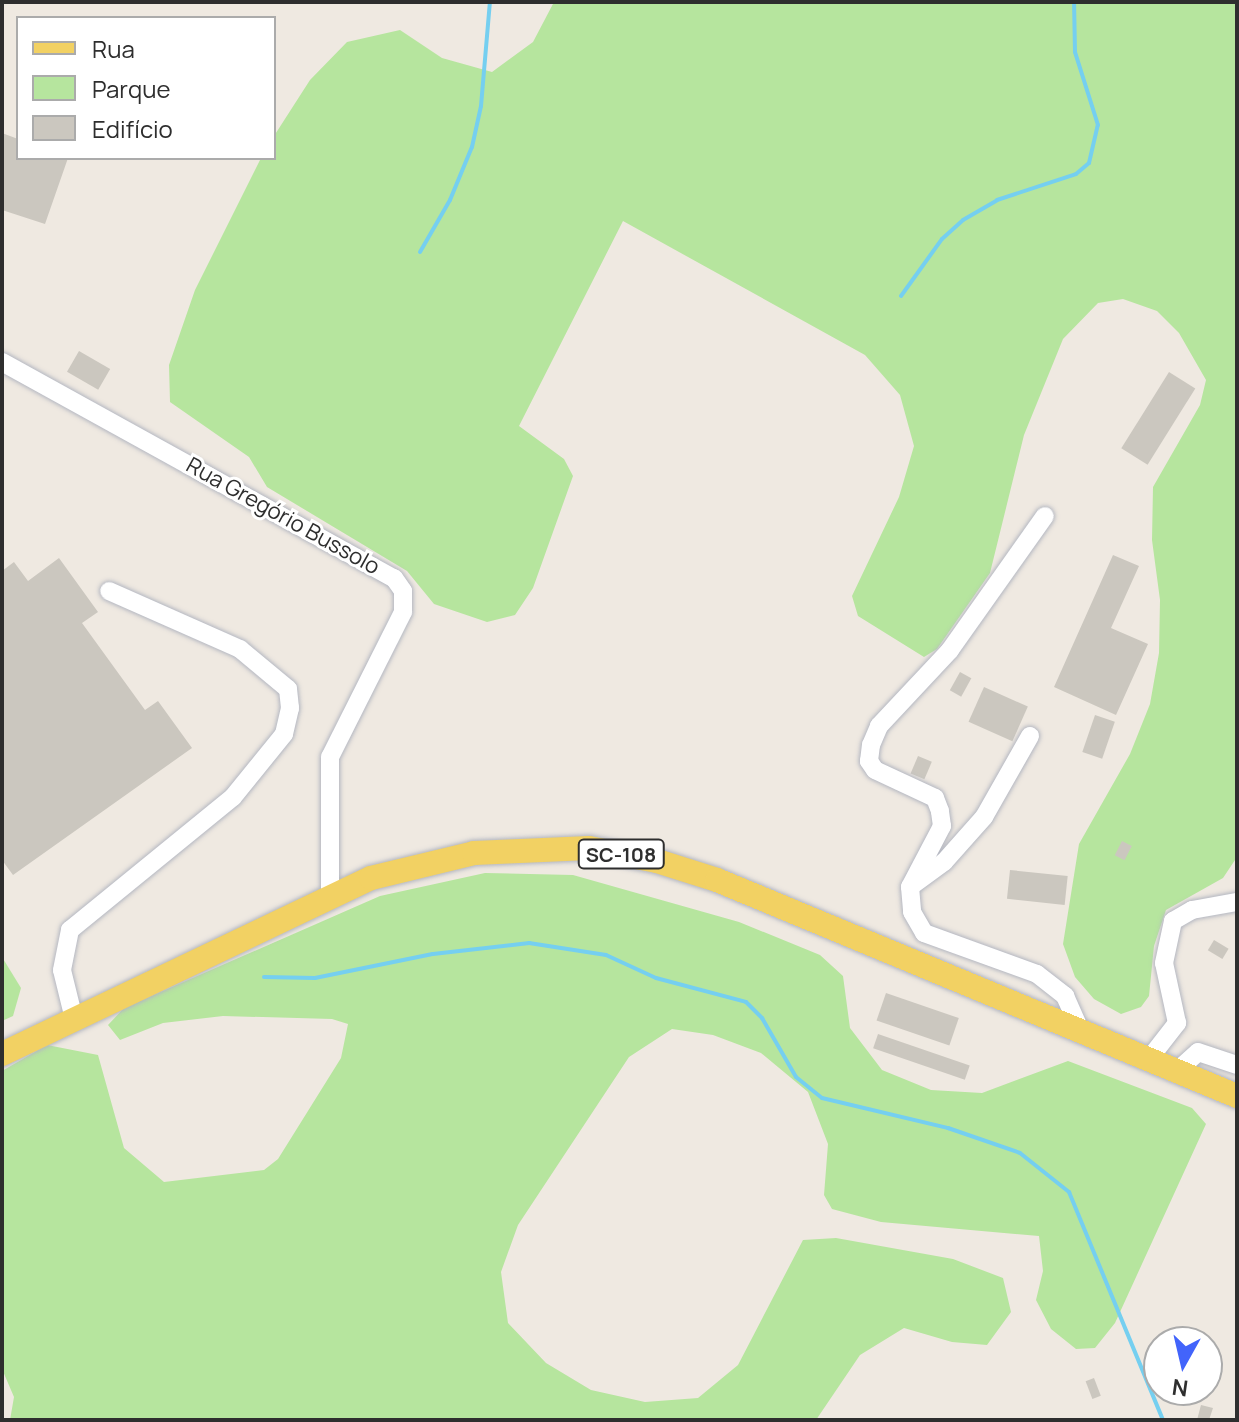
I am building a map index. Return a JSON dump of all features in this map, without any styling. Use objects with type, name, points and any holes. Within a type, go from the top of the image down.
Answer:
[{"type":"main road","name":"SC-108","points":[[2,1054],[330,894],[411,866],[474,853],[589,848],[643,858],[730,884],[1237,1096]]},
{"type":"street","name":"Rua Gregório Bussolo","points":[[2,362],[394,578],[403,591],[403,612],[330,757],[330,894]]},
{"type":"street","points":[[1045,516],[950,650],[879,726],[871,745],[869,761],[875,770],[935,798],[940,811],[942,826],[910,887],[912,912],[924,933],[1037,974],[1065,996],[1080,1030]]},
{"type":"street","points":[[74,1019],[62,970],[70,930],[233,797],[284,734],[290,708],[288,689],[240,649],[109,591]]},
{"type":"street","points":[[910,887],[944,862],[984,817],[1030,736]]},
{"type":"street","points":[[1149,1059],[1177,1023],[1164,963],[1173,921],[1192,910],[1237,902]]},
{"type":"street","points":[[1177,1071],[1198,1052],[1237,1065]]},
{"type":"green space","points":[[554,2],[1237,2],[1237,857],[1223,878],[1166,910],[1154,946],[1149,996],[1141,1007],[1121,1014],[1094,999],[1075,977],[1063,944],[1079,844],[1130,754],[1150,704],[1159,653],[1160,600],[1152,540],[1153,487],[1200,405],[1206,380],[1179,333],[1157,311],[1123,299],[1098,303],[1063,339],[1024,435],[990,573],[937,649],[924,657],[858,616],[852,596],[899,497],[914,446],[900,395],[865,355],[623,221],[519,426],[564,459],[573,476],[533,588],[515,615],[487,622],[434,604],[407,571],[267,487],[249,457],[170,402],[169,365],[195,290],[260,160],[276,160],[276,133],[310,80],[347,42],[400,30],[442,58],[492,72],[533,42]]},
{"type":"green space","points":[[485,873],[573,875],[739,922],[820,955],[843,976],[850,1028],[882,1070],[931,1090],[982,1093],[1068,1061],[1192,1108],[1206,1124],[1115,1323],[1095,1348],[1076,1349],[1051,1329],[1036,1300],[1043,1271],[1039,1236],[881,1222],[832,1209],[824,1195],[828,1144],[808,1092],[761,1053],[713,1035],[672,1029],[629,1057],[518,1225],[501,1272],[508,1323],[546,1363],[591,1390],[645,1402],[698,1398],[738,1365],[803,1240],[836,1238],[953,1259],[1003,1278],[1011,1312],[987,1345],[952,1342],[904,1328],[860,1355],[816,1420],[10,1420],[14,1397],[2,1369],[2,1071],[47,1045],[98,1055],[124,1148],[164,1182],[264,1170],[278,1159],[341,1058],[348,1024],[332,1019],[223,1016],[163,1023],[120,1040],[108,1025],[124,1008],[380,896]]},
{"type":"green space","points":[[2,957],[21,988],[13,1016],[2,1021]]},
{"type":"building","points":[[2,133],[16,138],[16,160],[67,160],[45,224],[2,210]]},
{"type":"building","points":[[79,351],[110,369],[98,390],[67,372]]},
{"type":"building","points":[[1169,372],[1195,388],[1148,465],[1121,448]]},
{"type":"building","points":[[1113,555],[1139,566],[1111,628],[1148,644],[1116,715],[1054,687]]},
{"type":"building","points":[[59,558],[98,612],[82,623],[145,710],[158,701],[192,748],[13,875],[2,860],[2,571],[14,562],[28,581]]},
{"type":"building","points":[[960,672],[971,678],[961,697],[950,690]]},
{"type":"building","points":[[984,687],[1028,707],[1012,741],[969,722]]},
{"type":"building","points":[[1095,715],[1115,722],[1102,759],[1082,752]]},
{"type":"building","points":[[918,756],[932,762],[924,779],[911,773]]},
{"type":"building","points":[[1122,841],[1132,846],[1125,860],[1115,855]]},
{"type":"building","points":[[1010,870],[1068,876],[1065,905],[1007,899]]},
{"type":"building","points":[[1214,940],[1229,949],[1222,959],[1208,950]]},
{"type":"building","points":[[886,993],[959,1018],[949,1045],[877,1020]]},
{"type":"building","points":[[878,1034],[970,1066],[965,1080],[873,1048]]},
{"type":"building","points":[[1094,1378],[1101,1396],[1092,1399],[1086,1381]]},
{"type":"building","points":[[1201,1406],[1213,1408],[1209,1420],[1197,1420]]},
{"type":"waterway","points":[[420,252],[450,200],[472,147],[481,106],[490,2]]},
{"type":"waterway","points":[[901,296],[942,239],[963,220],[997,200],[1076,174],[1089,163],[1098,125],[1075,52],[1074,2]]},
{"type":"waterway","points":[[264,977],[315,978],[433,954],[529,943],[606,955],[656,978],[746,1002],[762,1018],[796,1077],[822,1098],[948,1128],[1020,1153],[1069,1192],[1163,1420]]}]
